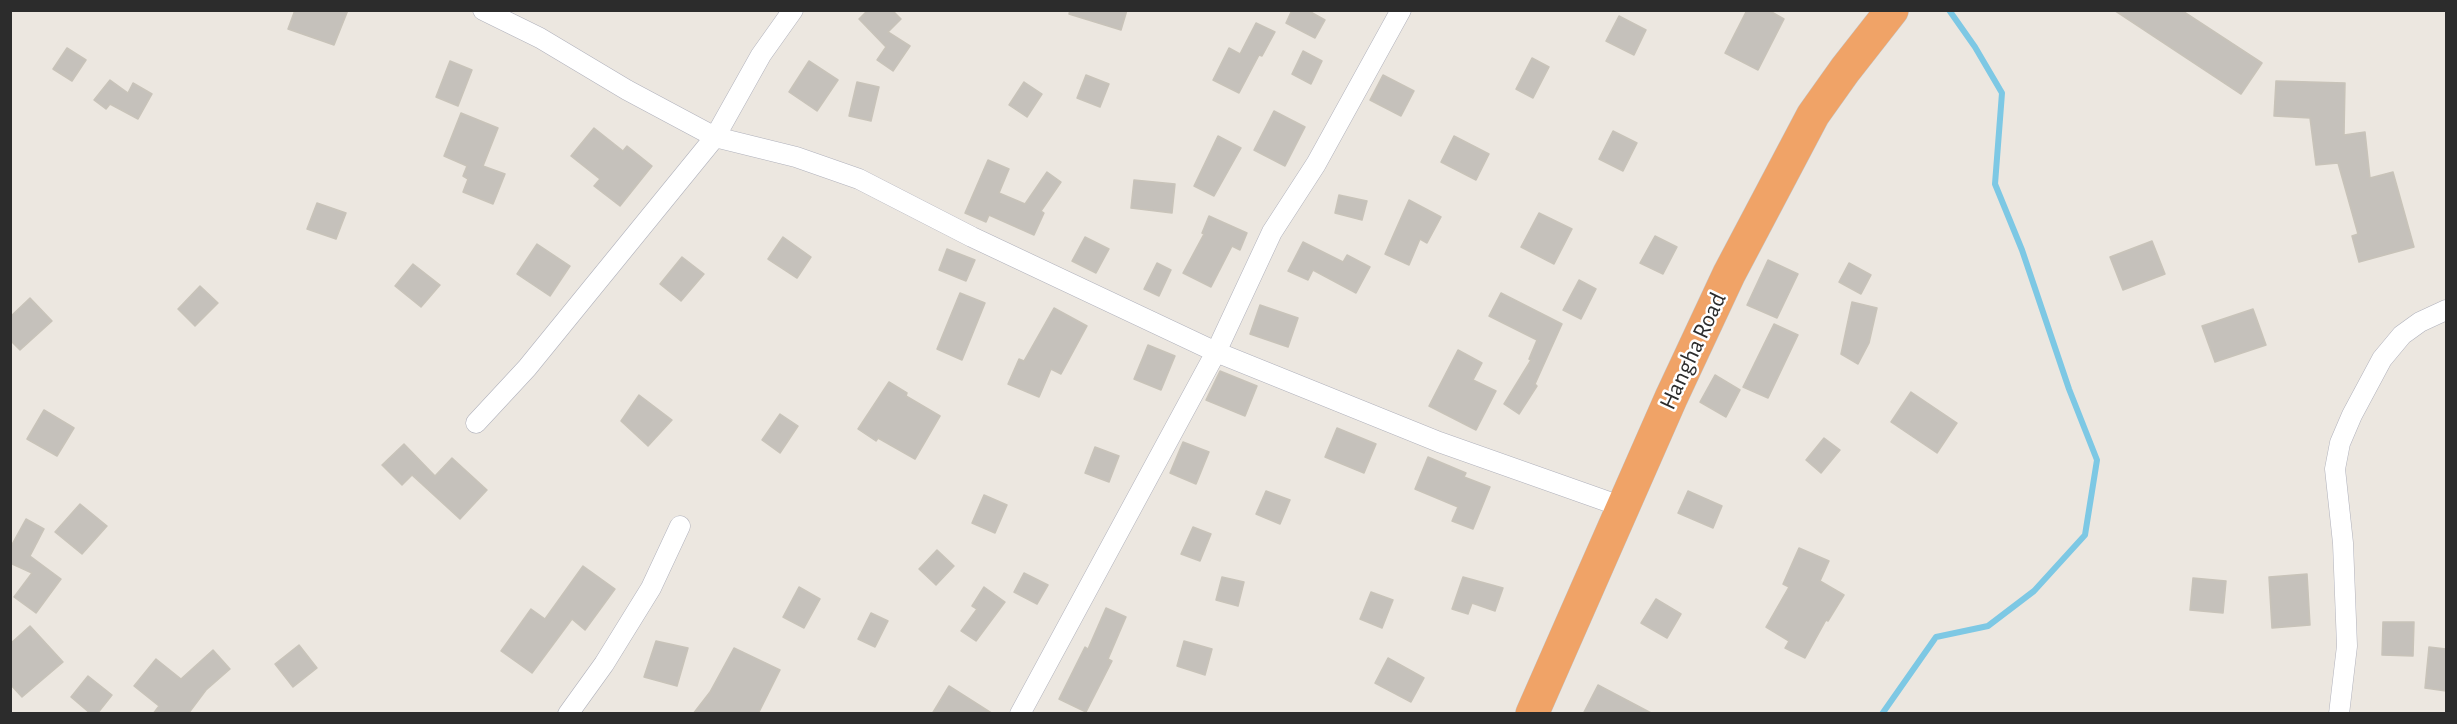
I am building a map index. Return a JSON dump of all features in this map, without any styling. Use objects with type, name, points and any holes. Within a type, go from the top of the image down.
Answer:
[{"type":"highway","name":"Hangha Road","points":[[1532,714],[1729,274],[1813,115],[1892,10]]},
{"type":"street","points":[[483,10],[540,38],[627,90],[715,137],[796,157],[859,179],[1004,252],[1216,352],[1439,442],[1623,507]]},
{"type":"street","points":[[476,423],[535,359],[715,137],[761,55],[793,10]]},
{"type":"street","points":[[1020,714],[1216,352],[1272,232],[1316,164],[1401,10]]},
{"type":"street","points":[[2339,714],[2347,646],[2343,543],[2335,469],[2340,443],[2382,359],[2402,335],[2420,322],[2446,310]]},
{"type":"street","points":[[568,714],[604,664],[651,588],[680,526]]},
{"type":"building","points":[[295,10],[348,10],[334,45],[288,29]]},
{"type":"building","points":[[868,10],[892,10],[901,19],[888,32],[910,46],[893,71],[877,60],[886,47],[859,19]]},
{"type":"building","points":[[1070,10],[1127,10],[1121,30],[1069,14]]},
{"type":"building","points":[[1292,10],[1307,10],[1325,20],[1315,38],[1286,23]]},
{"type":"building","points":[[1747,10],[1768,10],[1784,19],[1758,70],[1725,53]]},
{"type":"building","points":[[2114,10],[2181,10],[2262,63],[2241,94]]},
{"type":"building","points":[[1619,16],[1646,30],[1634,55],[1606,41]]},
{"type":"building","points":[[1256,23],[1275,32],[1262,56],[1259,55],[1239,93],[1213,80],[1229,48],[1240,54]]},
{"type":"building","points":[[67,48],[86,60],[72,81],[53,69]]},
{"type":"building","points":[[1303,51],[1322,61],[1311,84],[1292,74]]},
{"type":"building","points":[[1532,58],[1549,67],[1533,98],[1516,89]]},
{"type":"building","points":[[450,61],[472,70],[458,106],[436,97]]},
{"type":"building","points":[[809,61],[838,80],[817,111],[789,92]]},
{"type":"building","points":[[1086,75],[1109,84],[1100,107],[1077,98]]},
{"type":"building","points":[[1383,75],[1414,91],[1401,116],[1370,100]]},
{"type":"building","points":[[110,80],[128,93],[133,83],[152,94],[138,119],[110,104],[106,109],[94,100]]},
{"type":"building","points":[[2276,81],[2345,83],[2344,135],[2365,132],[2370,178],[2393,172],[2414,247],[2359,262],[2352,236],[2358,234],[2338,163],[2316,165],[2310,118],[2274,116]]},
{"type":"building","points":[[857,82],[879,87],[871,121],[849,116]]},
{"type":"building","points":[[1024,82],[1042,94],[1027,117],[1009,105]]},
{"type":"building","points":[[1274,111],[1305,127],[1285,166],[1254,150]]},
{"type":"building","points":[[461,113],[498,128],[483,166],[505,174],[493,204],[463,192],[468,179],[463,176],[467,166],[444,156]]},
{"type":"building","points":[[594,128],[623,151],[627,146],[652,166],[620,206],[594,186],[600,179],[571,156]]},
{"type":"building","points":[[1613,131],[1637,143],[1623,171],[1599,159]]},
{"type":"building","points":[[1218,136],[1241,148],[1214,196],[1194,186]]},
{"type":"building","points":[[1454,136],[1489,154],[1476,180],[1441,162]]},
{"type":"building","points":[[988,160],[1009,169],[999,193],[1025,204],[1047,172],[1061,182],[1041,211],[1044,213],[1034,235],[989,215],[986,222],[965,213]]},
{"type":"building","points":[[1134,180],[1175,184],[1172,213],[1131,208]]},
{"type":"building","points":[[1339,195],[1367,201],[1362,220],[1335,213]]},
{"type":"building","points":[[1409,200],[1441,217],[1427,243],[1420,239],[1409,265],[1385,254]]},
{"type":"building","points":[[317,203],[346,213],[336,239],[307,229]]},
{"type":"building","points":[[1539,213],[1572,229],[1554,264],[1521,247]]},
{"type":"building","points":[[1209,216],[1247,233],[1240,250],[1232,246],[1211,287],[1183,273],[1204,234],[1202,233]]},
{"type":"building","points":[[1655,236],[1677,247],[1663,274],[1640,263]]},
{"type":"building","points":[[783,237],[811,257],[797,278],[768,259]]},
{"type":"building","points":[[1085,237],[1109,249],[1096,273],[1072,261]]},
{"type":"building","points":[[2152,241],[2165,274],[2123,290],[2110,257]]},
{"type":"building","points":[[1303,242],[1343,262],[1347,255],[1370,267],[1356,293],[1313,270],[1308,280],[1288,271]]},
{"type":"building","points":[[537,244],[570,266],[550,296],[517,274]]},
{"type":"building","points":[[947,249],[975,260],[966,281],[939,270]]},
{"type":"building","points":[[682,257],[704,274],[681,301],[660,284]]},
{"type":"building","points":[[1768,260],[1798,274],[1777,318],[1747,305]]},
{"type":"building","points":[[1157,263],[1171,270],[1159,296],[1144,289]]},
{"type":"building","points":[[1849,263],[1871,275],[1861,294],[1839,282]]},
{"type":"building","points":[[413,264],[440,285],[421,307],[395,286]]},
{"type":"building","points":[[1579,280],[1596,289],[1581,319],[1563,310]]},
{"type":"building","points":[[200,286],[218,303],[195,326],[178,309]]},
{"type":"building","points":[[960,293],[985,303],[962,360],[937,349]]},
{"type":"building","points":[[1501,293],[1562,324],[1535,384],[1537,386],[1519,414],[1504,404],[1531,360],[1529,359],[1537,340],[1489,316]]},
{"type":"building","points":[[30,298],[52,321],[20,350],[10,340],[10,317]]},
{"type":"building","points":[[1852,302],[1877,308],[1869,343],[1858,364],[1841,354]]},
{"type":"building","points":[[1260,305],[1298,318],[1288,347],[1250,334]]},
{"type":"building","points":[[1054,308],[1087,326],[1061,374],[1051,369],[1039,397],[1008,384],[1019,359],[1024,361]]},
{"type":"building","points":[[2253,309],[2266,345],[2215,362],[2202,326]]},
{"type":"building","points":[[1774,324],[1798,335],[1768,398],[1743,387]]},
{"type":"building","points":[[1148,345],[1175,356],[1161,390],[1134,379]]},
{"type":"building","points":[[1458,350],[1482,363],[1473,380],[1496,391],[1476,430],[1429,406]]},
{"type":"building","points":[[1220,371],[1257,386],[1245,416],[1206,400]]},
{"type":"building","points":[[1715,375],[1740,390],[1726,417],[1700,402]]},
{"type":"building","points":[[889,382],[907,393],[906,396],[940,416],[915,459],[878,438],[876,441],[858,429]]},
{"type":"building","points":[[1911,392],[1957,423],[1937,453],[1891,422]]},
{"type":"building","points":[[639,395],[672,420],[648,446],[621,421]]},
{"type":"building","points":[[44,410],[74,428],[57,456],[27,439]]},
{"type":"building","points":[[780,414],[798,426],[780,453],[762,440]]},
{"type":"building","points":[[1337,428],[1376,444],[1364,473],[1325,457]]},
{"type":"building","points":[[1824,438],[1840,450],[1821,473],[1806,460]]},
{"type":"building","points":[[1183,442],[1209,452],[1196,484],[1170,473]]},
{"type":"building","points":[[404,444],[435,476],[452,458],[487,490],[460,519],[412,475],[402,485],[382,465]]},
{"type":"building","points":[[1095,447],[1119,456],[1109,482],[1085,473]]},
{"type":"building","points":[[1428,457],[1466,473],[1464,477],[1490,487],[1473,529],[1452,521],[1458,507],[1415,489]]},
{"type":"building","points":[[1266,491],[1290,500],[1280,524],[1256,514]]},
{"type":"building","points":[[1688,491],[1722,506],[1713,528],[1678,513]]},
{"type":"building","points":[[984,495],[1007,505],[995,533],[972,523]]},
{"type":"building","points":[[80,504],[107,526],[82,554],[55,532]]},
{"type":"building","points":[[26,519],[44,529],[30,556],[61,579],[36,613],[14,597],[32,573],[10,563],[10,548]]},
{"type":"building","points":[[1193,527],[1211,534],[1200,561],[1181,554]]},
{"type":"building","points":[[1799,548],[1829,561],[1820,581],[1844,595],[1828,621],[1826,620],[1805,658],[1785,648],[1789,641],[1766,627],[1789,587],[1783,584]]},
{"type":"building","points":[[937,550],[954,566],[936,585],[919,569]]},
{"type":"building","points":[[583,566],[615,589],[585,630],[572,619],[532,673],[501,651],[531,609],[545,619]]},
{"type":"building","points":[[1024,573],[1048,585],[1037,604],[1014,592]]},
{"type":"building","points":[[2307,574],[2310,625],[2272,628],[2269,577]]},
{"type":"building","points":[[1222,577],[1244,582],[1238,606],[1216,600]]},
{"type":"building","points":[[1463,577],[1503,588],[1495,611],[1472,603],[1468,614],[1452,609]]},
{"type":"building","points":[[2193,578],[2226,581],[2223,613],[2190,610]]},
{"type":"building","points":[[799,587],[820,599],[804,628],[783,617]]},
{"type":"building","points":[[984,587],[1005,602],[976,641],[961,631],[977,609],[972,606]]},
{"type":"building","points":[[1371,592],[1393,600],[1382,628],[1360,619]]},
{"type":"building","points":[[1656,599],[1681,614],[1667,638],[1641,623]]},
{"type":"building","points":[[1106,608],[1126,617],[1108,659],[1112,661],[1086,712],[1059,699],[1085,647],[1088,649]]},
{"type":"building","points":[[871,613],[888,621],[875,647],[858,639]]},
{"type":"building","points":[[2383,622],[2414,622],[2413,656],[2382,655]]},
{"type":"building","points":[[30,626],[63,662],[22,697],[10,684],[10,644]]},
{"type":"building","points":[[656,641],[688,648],[677,686],[644,677]]},
{"type":"building","points":[[1184,641],[1212,649],[1205,675],[1177,666]]},
{"type":"building","points":[[299,645],[317,668],[293,687],[275,664]]},
{"type":"building","points":[[2429,647],[2446,649],[2446,691],[2425,688]]},
{"type":"building","points":[[734,648],[780,670],[758,714],[693,714],[710,692]]},
{"type":"building","points":[[213,650],[230,669],[206,690],[188,714],[153,714],[159,706],[134,686],[156,659],[181,679]]},
{"type":"building","points":[[1388,658],[1424,678],[1411,702],[1375,683]]},
{"type":"building","points":[[88,676],[112,695],[97,714],[91,714],[71,697]]},
{"type":"building","points":[[1598,685],[1653,714],[1583,714]]},
{"type":"building","points":[[949,686],[993,714],[932,714]]},
{"type":"waterway","points":[[1882,714],[1936,637],[1988,626],[2034,591],[2085,535],[2097,460],[2069,389],[2022,250],[1995,184],[2002,93],[1975,47],[1949,10]]}]
